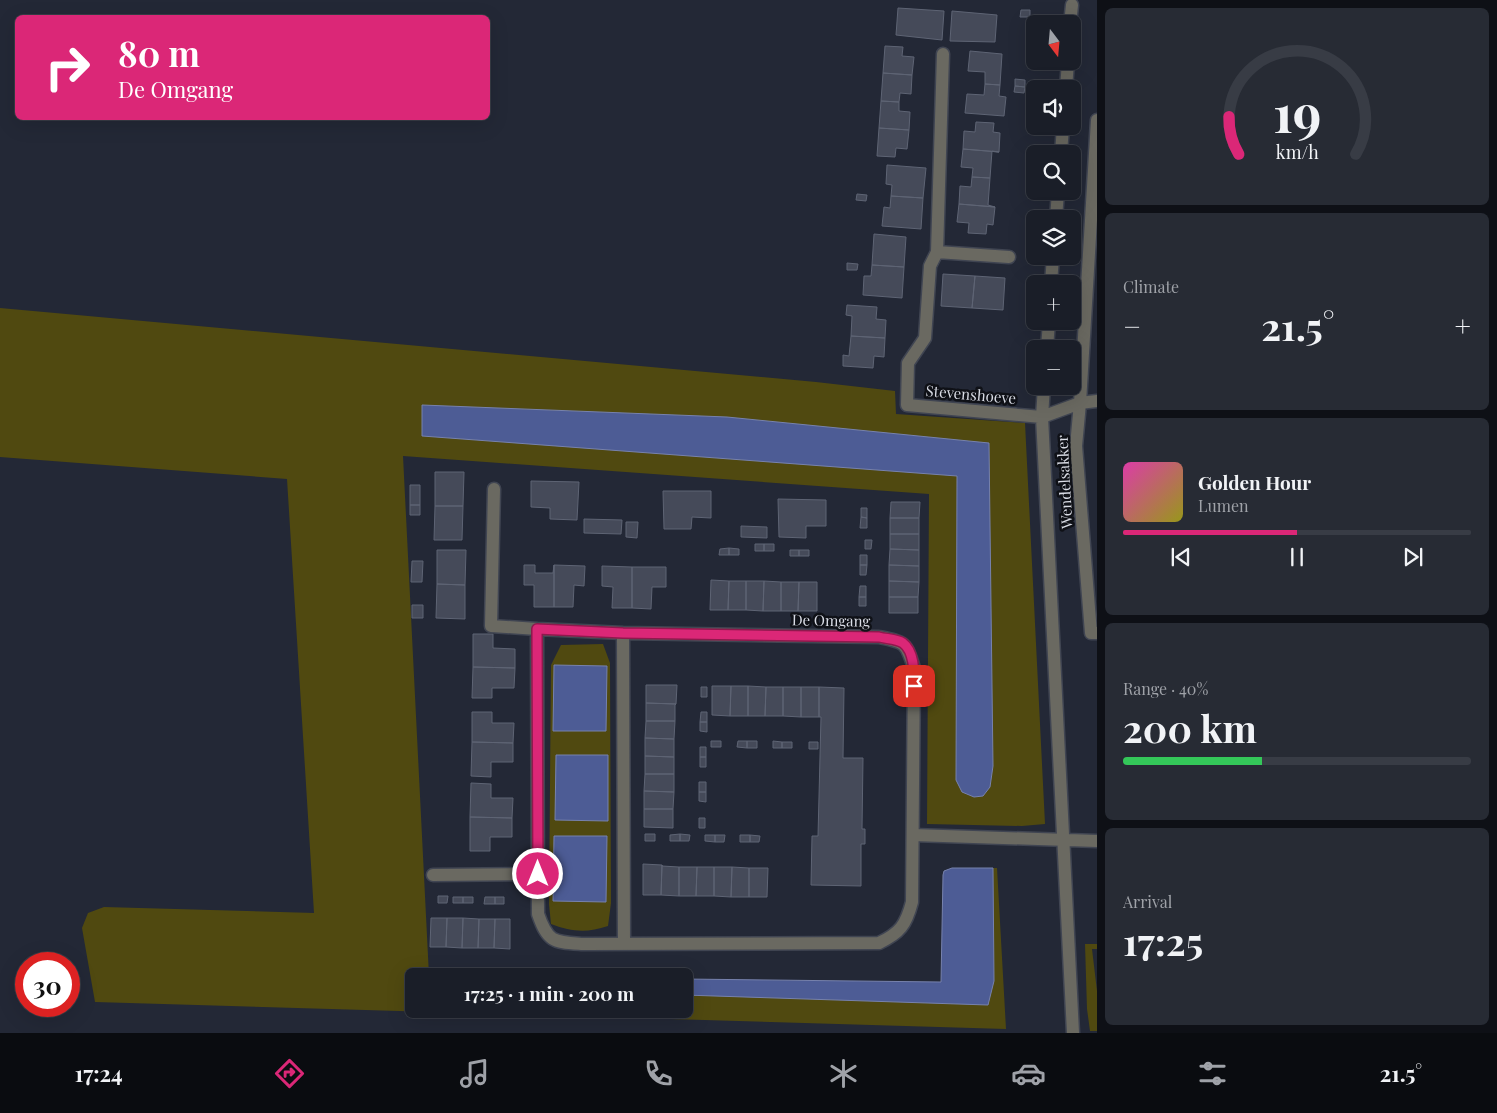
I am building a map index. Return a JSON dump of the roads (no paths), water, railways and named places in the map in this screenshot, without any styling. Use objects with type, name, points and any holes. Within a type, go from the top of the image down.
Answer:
[{"type":"street","points":[[1071,15],[1072,5]]},
{"type":"street","name":"Stevenshoeve","points":[[943,54],[938,252],[930,266],[925,338],[908,364],[907,405],[1042,418]]},
{"type":"street","name":"Wendelsakker","points":[[1094,633],[1076,446],[1097,120]]},
{"type":"street","points":[[938,252],[1009,257]]},
{"type":"street","points":[[1043,395],[1042,418],[1074,1033]]},
{"type":"street","points":[[1042,418],[1080,403],[1097,401]]},
{"type":"street","name":"De Omgang","points":[[494,489],[491,626],[623,633],[879,637],[905,644],[914,668],[912,902],[908,919],[895,935],[879,943],[583,944],[557,942],[544,932],[538,914],[537,629]]},
{"type":"street","points":[[623,633],[624,944]]},
{"type":"street","points":[[913,835],[1097,841]]},
{"type":"street","points":[[433,875],[538,874]]},
{"type":"water","points":[[422,405],[727,417],[989,443],[993,766],[990,787],[983,796],[974,797],[962,792],[956,780],[957,476],[422,436]]},
{"type":"water","points":[[554,665],[607,666],[606,731],[553,731]]},
{"type":"water","points":[[556,755],[608,755],[608,821],[555,820]]},
{"type":"water","points":[[554,836],[607,836],[606,902],[553,901]]},
{"type":"water","points":[[952,868],[993,868],[994,981],[988,1005],[693,995],[693,979],[941,982],[944,871]]}]
